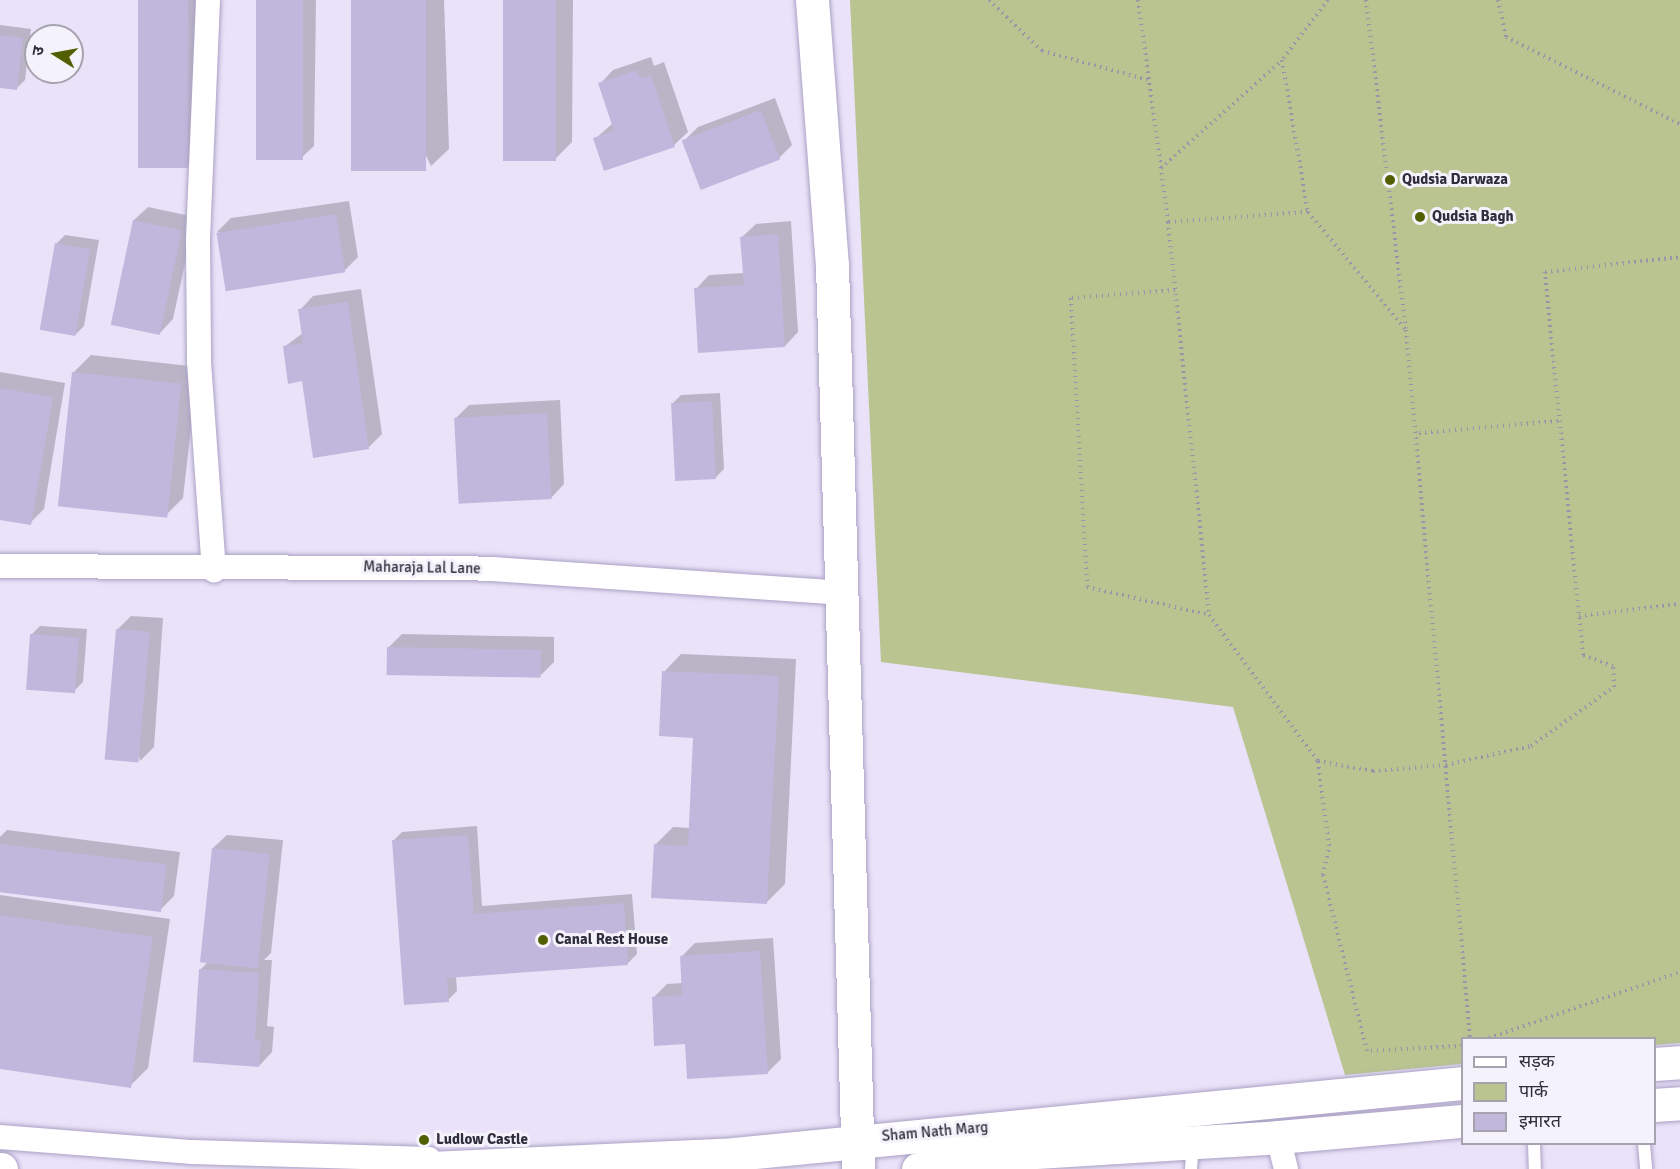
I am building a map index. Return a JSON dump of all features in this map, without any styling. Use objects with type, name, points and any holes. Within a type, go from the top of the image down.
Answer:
[{"type":"main road","points":[[812,0],[832,265],[858,1154]]},
{"type":"main road","points":[[1656,1064],[1680,1062]]},
{"type":"main road","name":"Sham Nath Marg","points":[[408,1169],[512,1162],[734,1154],[858,1154],[1461,1083]]},
{"type":"main road","points":[[1656,1105],[1680,1103]]},
{"type":"main road","name":"Sham Nath Marg","points":[[918,1169],[971,1156],[1192,1156],[1278,1137],[1461,1121]]},
{"type":"street","points":[[208,0],[198,241],[199,362],[214,570]]},
{"type":"street","name":"Maharaja Lal Lane","points":[[0,566],[214,570],[493,569],[843,593]]},
{"type":"street","points":[[0,1137],[192,1152],[512,1162]]},
{"type":"street","points":[[1278,1137],[1286,1169]]},
{"type":"lane","points":[[1534,1145],[1535,1169]]},
{"type":"lane","points":[[1644,1145],[1646,1169]]},
{"type":"path","points":[[989,0],[1042,51],[1149,80]]},
{"type":"path","points":[[1138,0],[1168,222],[1209,615],[1318,761],[1329,846],[1323,875],[1367,1051],[1461,1046]]},
{"type":"path","points":[[1161,168],[1282,60],[1328,0]]},
{"type":"path","points":[[1366,0],[1419,433],[1470,1037]]},
{"type":"path","points":[[1498,0],[1506,37],[1680,124]]},
{"type":"path","points":[[1282,60],[1308,212],[1406,330]]},
{"type":"path","points":[[1168,222],[1308,212]]},
{"type":"path","points":[[1318,761],[1373,771],[1446,765],[1531,747],[1614,687],[1613,666],[1583,655],[1545,272],[1680,257]]},
{"type":"path","points":[[1175,290],[1071,298],[1087,587],[1209,615]]},
{"type":"path","points":[[1419,433],[1560,421]]},
{"type":"path","points":[[1579,616],[1680,604]]},
{"type":"path","points":[[1493,1037],[1680,972]]},
{"type":"green space","points":[[850,0],[1680,0],[1680,1043],[1656,1045],[1656,1037],[1461,1037],[1461,1064],[1345,1075],[1233,707],[881,662]]},
{"type":"building","points":[[138,0],[188,0],[188,168],[138,168]]},
{"type":"building","points":[[256,0],[303,0],[303,160],[256,160]]},
{"type":"building","points":[[351,0],[426,0],[426,171],[351,171]]},
{"type":"building","points":[[503,0],[556,0],[556,161],[503,161]]},
{"type":"building","points":[[0,35],[23,38],[17,90],[0,88]]},
{"type":"building","points":[[637,70],[640,78],[651,75],[675,147],[604,171],[593,138],[614,131],[598,83]]},
{"type":"building","points":[[761,110],[780,159],[701,190],[682,140]]},
{"type":"building","points":[[336,214],[345,272],[226,291],[216,233]]},
{"type":"building","points":[[133,220],[182,230],[160,335],[111,325]]},
{"type":"building","points":[[778,234],[785,347],[698,353],[694,288],[744,285],[740,237]]},
{"type":"building","points":[[55,243],[90,249],[75,336],[40,330]]},
{"type":"building","points":[[348,302],[369,449],[313,458],[302,381],[288,384],[283,346],[303,343],[298,309]]},
{"type":"building","points":[[72,372],[181,383],[167,518],[58,506]]},
{"type":"building","points":[[0,388],[53,397],[31,525],[0,520]]},
{"type":"building","points":[[712,401],[716,479],[675,481],[671,403]]},
{"type":"building","points":[[547,413],[552,499],[459,504],[454,418]]},
{"type":"building","points":[[116,629],[150,632],[138,762],[105,760]]},
{"type":"building","points":[[30,634],[79,637],[75,693],[26,690]]},
{"type":"building","points":[[387,647],[541,650],[540,678],[387,675]]},
{"type":"building","points":[[662,671],[779,676],[767,904],[651,898],[654,844],[688,846],[693,738],[659,736]]},
{"type":"building","points":[[468,835],[474,914],[624,903],[628,965],[447,978],[449,1002],[404,1005],[392,840]]},
{"type":"building","points":[[0,844],[167,864],[161,912],[0,892]]},
{"type":"building","points":[[212,848],[270,854],[258,968],[200,962]]},
{"type":"building","points":[[0,915],[153,937],[131,1088],[0,1069]]},
{"type":"building","points":[[760,951],[768,1074],[687,1079],[685,1044],[654,1046],[652,997],[682,995],[680,956]]},
{"type":"building","points":[[199,969],[259,973],[255,1040],[261,1040],[259,1067],[193,1062]]},
{"type":"place","name":"Qudsia Darwaza","points":[[1390,180]]},
{"type":"place","name":"Qudsia Bagh","points":[[1420,217]]},
{"type":"place","name":"Canal Rest House","points":[[543,940]]},
{"type":"place","name":"Ludlow Castle","points":[[424,1140]]}]
